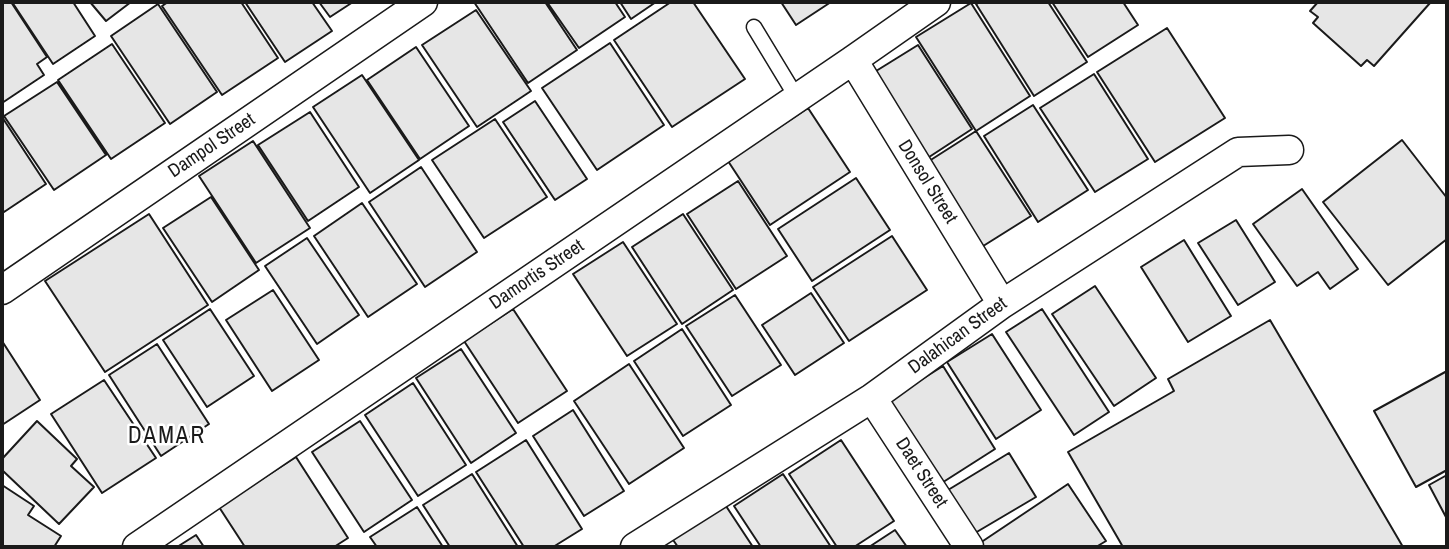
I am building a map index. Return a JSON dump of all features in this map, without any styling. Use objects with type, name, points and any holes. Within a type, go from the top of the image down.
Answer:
[{"type":"street","name":"Dampol Street","points":[[2,290],[423,2]]},
{"type":"street","name":"Damortis Street","points":[[136,547],[936,2]]},
{"type":"street","name":"Donsol Street","points":[[853,61],[1002,304]]},
{"type":"street","name":"Dalahican Street","points":[[635,547],[872,398],[1002,304],[1238,152],[1289,150]]},
{"type":"street","name":"Daet Street","points":[[872,398],[969,547]]},
{"type":"lane","points":[[754,27],[797,98]]},
{"type":"building","points":[[2,2],[11,2],[47,57],[37,64],[44,75],[2,103]]},
{"type":"building","points":[[12,2],[73,2],[95,36],[53,64]]},
{"type":"building","points":[[90,2],[131,2],[106,21]]},
{"type":"building","points":[[168,2],[241,2],[278,58],[222,95],[162,6]]},
{"type":"building","points":[[245,2],[312,2],[332,31],[285,62]]},
{"type":"building","points":[[319,2],[353,2],[330,17]]},
{"type":"building","points":[[474,2],[545,2],[577,50],[528,83]]},
{"type":"building","points":[[547,2],[615,2],[625,17],[579,48]]},
{"type":"building","points":[[620,2],[656,2],[631,19]]},
{"type":"building","points":[[671,2],[693,2],[745,79],[672,127],[614,40]]},
{"type":"building","points":[[781,2],[831,2],[796,25]]},
{"type":"building","points":[[1048,2],[1087,62],[1034,96],[976,4]]},
{"type":"building","points":[[1052,2],[1123,2],[1138,25],[1088,57]]},
{"type":"building","points":[[1318,2],[1430,3],[1374,66],[1367,60],[1361,66],[1313,23],[1318,17],[1310,11]]},
{"type":"building","points":[[971,3],[1030,96],[976,131],[916,37]]},
{"type":"building","points":[[158,4],[217,92],[170,124],[111,36]]},
{"type":"building","points":[[476,10],[531,91],[477,127],[422,45]]},
{"type":"building","points":[[1167,28],[1225,118],[1155,162],[1097,72]]},
{"type":"building","points":[[610,43],[664,125],[597,170],[542,88]]},
{"type":"building","points":[[112,44],[165,123],[111,159],[58,80]]},
{"type":"building","points":[[918,45],[972,129],[923,161],[868,76]]},
{"type":"building","points":[[416,47],[469,126],[420,159],[367,80]]},
{"type":"building","points":[[1094,74],[1148,159],[1095,192],[1040,108]]},
{"type":"building","points":[[362,75],[419,160],[370,193],[313,107]]},
{"type":"building","points":[[57,82],[106,155],[54,190],[4,116]]},
{"type":"building","points":[[535,101],[587,179],[555,200],[503,122]]},
{"type":"building","points":[[1033,105],[1088,190],[1038,222],[984,136]]},
{"type":"building","points":[[808,108],[850,172],[770,225],[728,161]]},
{"type":"building","points":[[310,112],[359,187],[308,221],[258,145]]},
{"type":"building","points":[[2,117],[46,184],[4,212],[2,209]]},
{"type":"building","points":[[495,119],[547,197],[484,238],[432,160]]},
{"type":"building","points":[[976,131],[1031,216],[980,248],[926,163]]},
{"type":"building","points":[[1402,140],[1447,198],[1447,239],[1388,285],[1323,202]]},
{"type":"building","points":[[253,141],[310,228],[256,263],[199,176]]},
{"type":"building","points":[[421,167],[477,252],[425,287],[369,202]]},
{"type":"building","points":[[856,178],[890,230],[812,281],[778,229]]},
{"type":"building","points":[[738,181],[787,256],[736,289],[687,214]]},
{"type":"building","points":[[1302,189],[1358,269],[1330,289],[1318,272],[1297,286],[1253,224]]},
{"type":"building","points":[[211,197],[259,270],[212,302],[163,228]]},
{"type":"building","points":[[362,203],[417,284],[368,317],[314,236]]},
{"type":"building","points":[[149,214],[208,305],[105,372],[45,281]]},
{"type":"building","points":[[683,214],[733,290],[682,324],[632,247]]},
{"type":"building","points":[[1236,220],[1275,282],[1238,305],[1198,243]]},
{"type":"building","points":[[892,236],[927,290],[849,341],[813,287]]},
{"type":"building","points":[[307,238],[359,315],[317,344],[265,266]]},
{"type":"building","points":[[1184,240],[1231,316],[1188,342],[1141,267]]},
{"type":"building","points":[[623,242],[677,324],[627,356],[573,274]]},
{"type":"building","points":[[1095,286],[1156,378],[1114,406],[1052,314]]},
{"type":"building","points":[[273,290],[319,360],[272,391],[226,320]]},
{"type":"building","points":[[811,293],[844,343],[795,375],[762,325]]},
{"type":"building","points":[[735,295],[781,365],[732,396],[686,326]]},
{"type":"building","points":[[210,309],[254,376],[207,407],[163,340]]},
{"type":"building","points":[[513,309],[567,391],[518,423],[464,341]]},
{"type":"building","points":[[1042,309],[1109,412],[1074,435],[1006,332]]},
{"type":"building","points":[[1270,320],[1403,547],[1123,547],[1068,452],[1174,391],[1168,379]]},
{"type":"building","points":[[682,329],[731,405],[683,436],[634,361]]},
{"type":"building","points":[[992,334],[1041,410],[996,439],[947,362]]},
{"type":"building","points":[[2,341],[40,400],[2,425]]},
{"type":"building","points":[[157,344],[209,424],[161,456],[109,375]]},
{"type":"building","points":[[461,349],[516,433],[471,463],[416,378]]},
{"type":"building","points":[[629,364],[684,448],[629,484],[574,401]]},
{"type":"building","points":[[943,366],[995,449],[937,486],[884,403]]},
{"type":"building","points":[[1447,371],[1447,470],[1416,487],[1374,411]]},
{"type":"building","points":[[104,380],[156,458],[102,493],[51,414]]},
{"type":"building","points":[[413,383],[466,465],[418,496],[365,415]]},
{"type":"building","points":[[573,410],[624,491],[584,516],[533,436]]},
{"type":"building","points":[[37,421],[77,459],[71,466],[94,487],[59,524],[2,470],[2,459]]},
{"type":"building","points":[[360,421],[412,500],[364,532],[312,452]]},
{"type":"building","points":[[526,440],[582,529],[553,547],[524,547],[476,472]]},
{"type":"building","points":[[841,440],[894,521],[854,547],[837,547],[789,474]]},
{"type":"building","points":[[1009,453],[1036,497],[975,533],[948,490]]},
{"type":"building","points":[[296,457],[348,538],[334,547],[245,547],[219,507]]},
{"type":"building","points":[[472,474],[518,547],[450,547],[423,505]]},
{"type":"building","points":[[783,474],[831,547],[761,547],[734,506]]},
{"type":"building","points":[[1447,475],[1447,519],[1429,485]]},
{"type":"building","points":[[1068,484],[1106,541],[1096,547],[977,545]]},
{"type":"building","points":[[2,485],[34,506],[28,515],[61,536],[54,547],[2,547]]},
{"type":"building","points":[[724,503],[753,547],[678,547],[671,537]]},
{"type":"building","points":[[417,507],[443,547],[377,547],[370,537]]},
{"type":"building","points":[[895,530],[907,547],[869,547]]},
{"type":"building","points":[[196,535],[204,547],[177,547]]},
{"type":"district","name":"DAMAR","points":[[167,437]]}]
